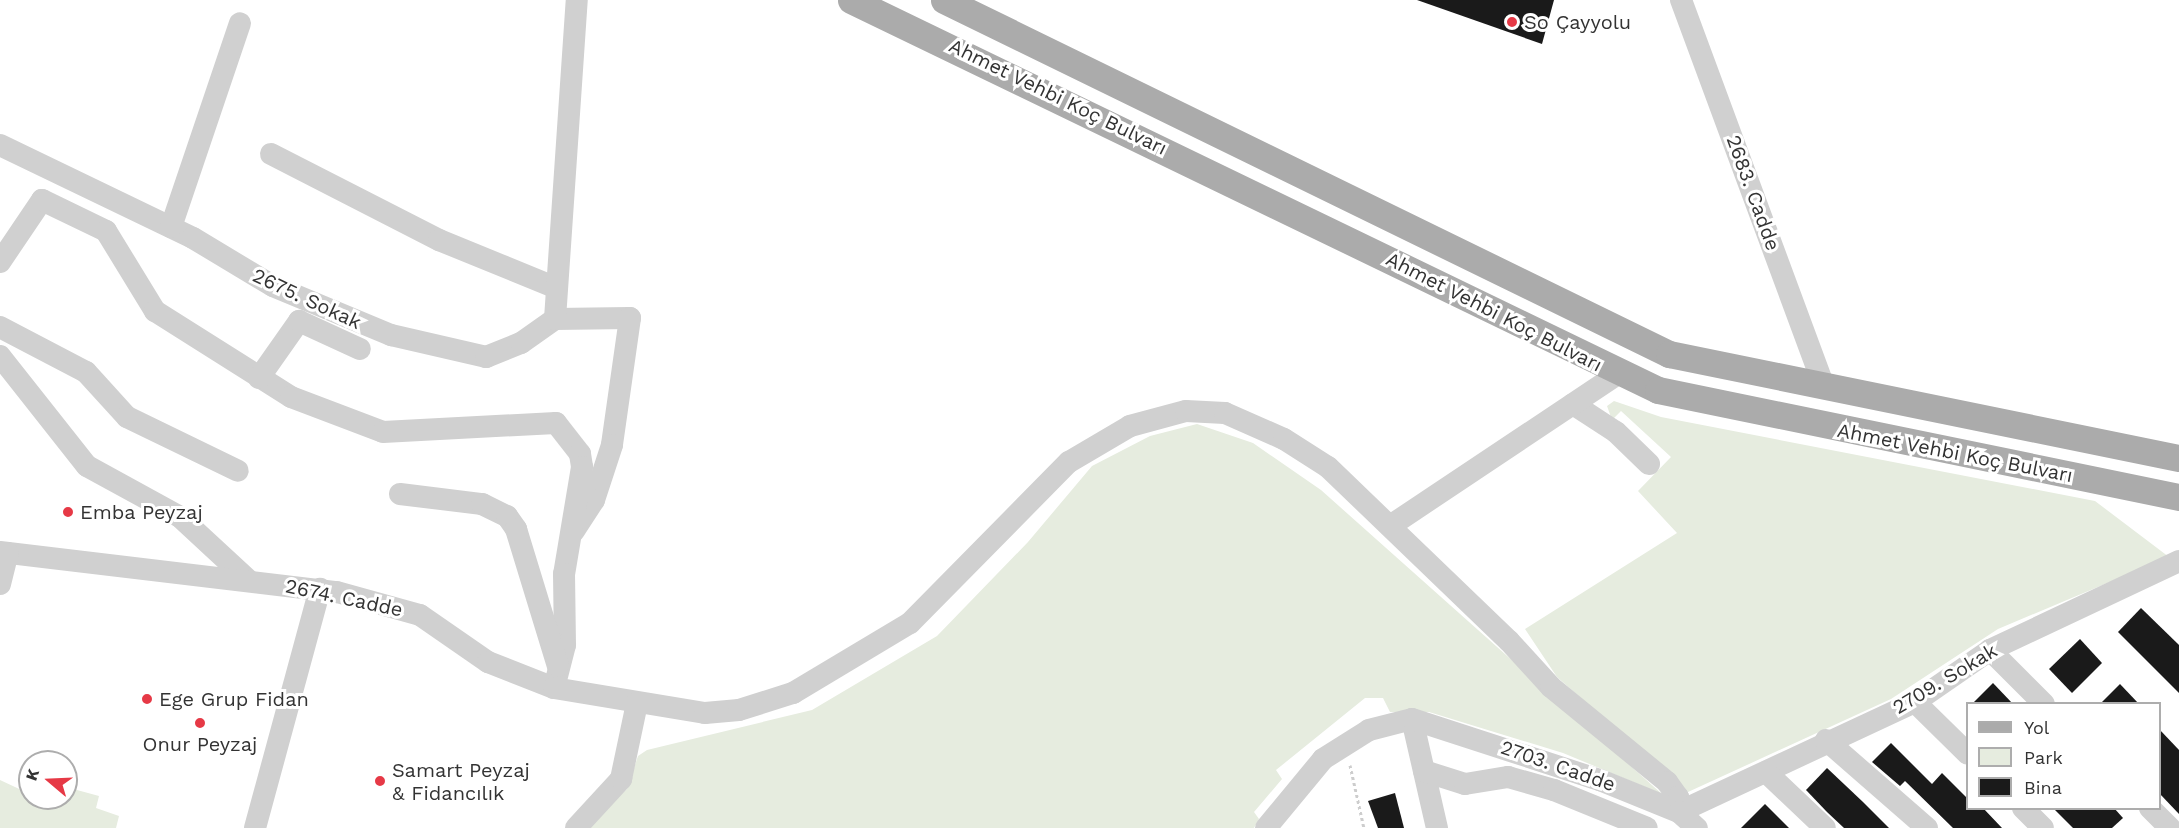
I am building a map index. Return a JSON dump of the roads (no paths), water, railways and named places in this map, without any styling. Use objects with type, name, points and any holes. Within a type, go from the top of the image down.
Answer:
[{"type":"main road","name":"Ahmet Vehbi Koç Bulvarı","points":[[851,0],[1279,203],[1618,374],[1696,400],[2179,497]]},
{"type":"main road","name":"Ahmet Vehbi Koç Bulvarı","points":[[944,0],[1642,343],[1694,361],[2179,458]]},
{"type":"street","points":[[568,539],[594,500],[612,445],[630,318],[555,319],[554,287],[577,0]]},
{"type":"street","name":"2683. Cadde","points":[[1681,0],[1824,387]]},
{"type":"street","points":[[171,227],[240,23]]},
{"type":"street","name":"2675. Sokak","points":[[0,145],[171,227],[302,299],[422,343],[486,357],[521,343],[555,319]]},
{"type":"street","points":[[271,154],[439,240],[554,287]]},
{"type":"street","points":[[0,262],[42,200],[106,231],[155,311],[291,398],[383,432],[556,423],[580,454],[582,467],[568,539],[563,590],[565,645],[556,679]]},
{"type":"street","points":[[259,378],[299,321],[360,349]]},
{"type":"street","points":[[0,327],[86,372],[127,417],[238,471]]},
{"type":"street","points":[[0,356],[87,466],[180,517],[248,580]]},
{"type":"street","points":[[1390,526],[1618,374]]},
{"type":"street","points":[[1574,404],[1616,432],[1648,464]]},
{"type":"street","name":"2674. Cadde","points":[[4,553],[320,590],[420,615],[488,663],[556,679],[637,703],[705,713],[739,710],[793,693],[910,623],[1069,462],[1130,426],[1186,411],[1225,413],[1284,439],[1328,467],[1551,687],[1667,782],[1678,797],[1679,812]]},
{"type":"street","points":[[400,494],[482,504],[507,516],[516,529],[556,679]]},
{"type":"street","points":[[0,584],[4,553]]},
{"type":"street","name":"2709. Sokak","points":[[1679,812],[1766,772],[1826,740],[1915,702],[1990,650],[2179,561]]},
{"type":"street","points":[[255,828],[320,590]]},
{"type":"street","points":[[1990,650],[2042,702]]},
{"type":"street","points":[[1915,702],[1966,752]]},
{"type":"street","points":[[576,828],[621,779],[637,703]]},
{"type":"street","points":[[1266,828],[1302,781],[1345,742],[1389,721],[1412,718],[1437,828]]},
{"type":"street","name":"2703. Cadde","points":[[1412,718],[1522,752],[1679,812],[1697,828]]},
{"type":"street","points":[[1826,740],[1927,828]]},
{"type":"street","points":[[1424,771],[1465,784],[1508,777],[1554,790],[1647,828]]},
{"type":"street","points":[[1766,772],[1825,828]]},
{"type":"street","points":[[2025,810],[2043,828]]},
{"type":"street","points":[[2152,810],[2170,828]]},
{"type":"place","name":"So Çayyolu","points":[[1512,22]]},
{"type":"place","name":"Emba Peyzaj","points":[[68,512]]},
{"type":"place","name":"Ege Grup Fidan","points":[[147,699]]},
{"type":"place","name":"Onur Peyzaj","points":[[200,723]]},
{"type":"place","name":"Samart Peyzaj & Fidancılık","points":[[380,781]]}]
